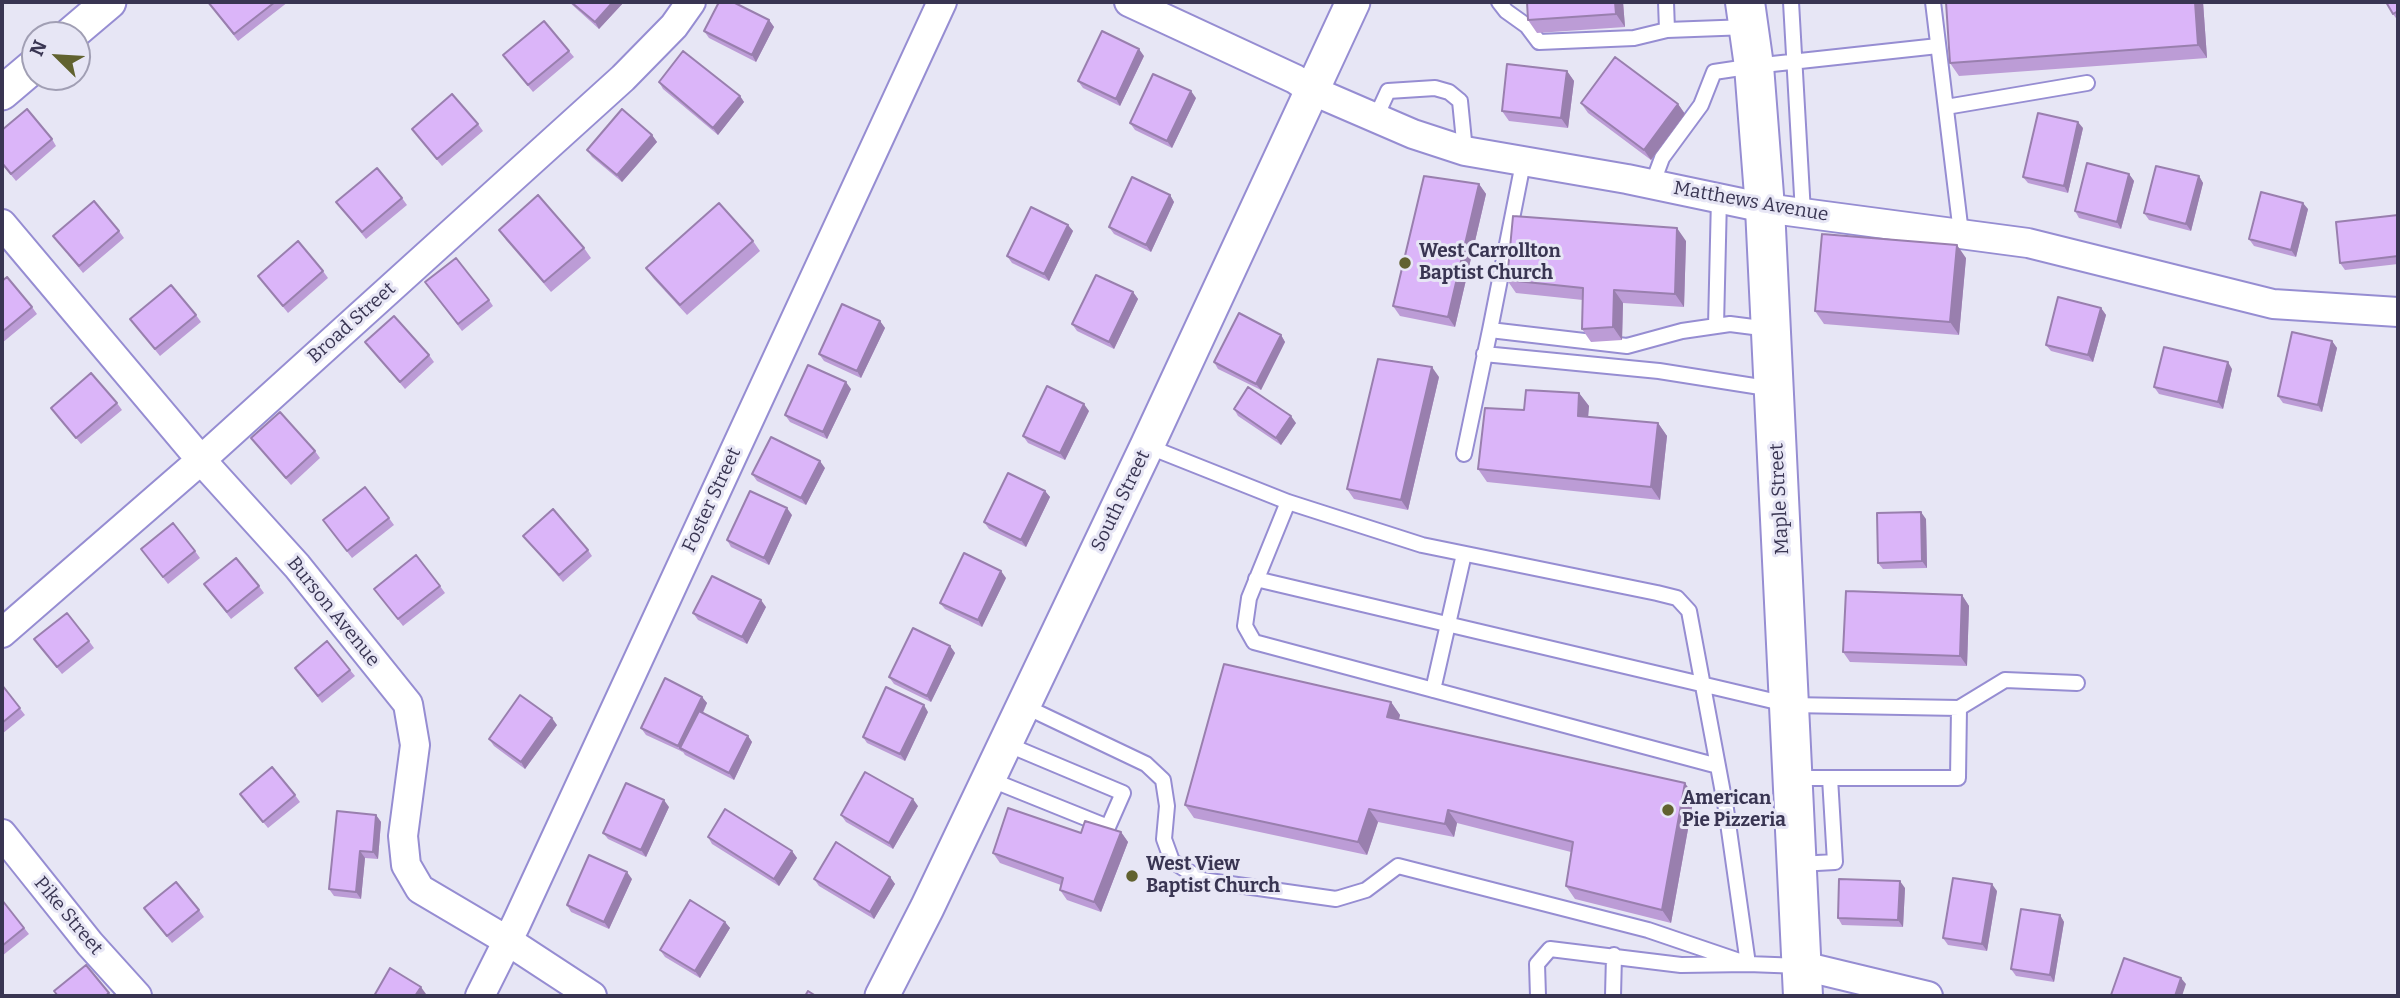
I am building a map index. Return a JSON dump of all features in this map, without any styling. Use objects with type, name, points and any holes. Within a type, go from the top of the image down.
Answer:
[{"type":"main road","name":"Maple Street","points":[[1747,14],[1754,65],[1765,208],[1790,705],[1812,778],[1798,864],[1803,981]]},
{"type":"street","points":[[87,21],[109,2]]},
{"type":"street","name":"Broad Street","points":[[2,633],[201,460],[623,78],[674,26],[691,2]]},
{"type":"street","name":"Foster Street","points":[[480,996],[508,941],[942,2]]},
{"type":"street","name":"South Street","points":[[882,996],[1147,446],[1353,2]]},
{"type":"street","name":"Matthews Avenue","points":[[1141,4],[1295,79],[1311,90],[1413,134],[1465,150],[1523,163],[1652,184],[1765,208],[2028,243],[2273,303],[2398,312]]},
{"type":"street","points":[[2,93],[21,77]]},
{"type":"street","name":"Burson Avenue","points":[[2,224],[201,460],[297,566],[408,704],[415,745],[403,836],[406,865],[420,889],[508,941],[592,996]]},
{"type":"street","name":"Pike Street","points":[[2,834],[90,944],[137,996]]},
{"type":"street","points":[[1803,981],[1928,996]]},
{"type":"lane","points":[[1499,2],[1506,11],[1527,26],[1539,42],[1634,38],[1747,14]]},
{"type":"lane","points":[[1666,2],[1667,30]]},
{"type":"lane","points":[[1791,2],[1803,213]]},
{"type":"lane","points":[[1933,2],[1961,233]]},
{"type":"lane","points":[[1652,184],[1662,158],[1701,105],[1714,72],[1754,65],[1938,46]]},
{"type":"lane","points":[[1946,107],[2087,83]]},
{"type":"lane","points":[[1376,117],[1388,91],[1435,88],[1449,92],[1460,101],[1465,150]]},
{"type":"lane","points":[[1464,454],[1523,163]]},
{"type":"lane","points":[[1716,326],[1719,198]]},
{"type":"lane","points":[[1490,331],[1628,346],[1682,331],[1730,324],[1771,329]]},
{"type":"lane","points":[[1485,354],[1659,371],[1774,389]]},
{"type":"lane","points":[[1147,446],[1288,502],[1422,545],[1677,598],[1689,611],[1704,686],[1748,964]]},
{"type":"lane","points":[[1288,502],[1249,598],[1245,626],[1254,642],[1718,766]]},
{"type":"lane","points":[[1433,690],[1464,554]]},
{"type":"lane","points":[[1256,579],[1790,705],[1959,708],[2005,680],[2077,683]]},
{"type":"lane","points":[[1022,705],[1146,764],[1163,779],[1167,806],[1164,839],[1172,861],[1202,880],[1336,899],[1366,890],[1398,866],[1648,930],[1803,981]]},
{"type":"lane","points":[[1812,778],[1958,778],[1959,708]]},
{"type":"lane","points":[[988,778],[1108,827],[1123,793],[1004,743]]},
{"type":"lane","points":[[1538,996],[1537,964],[1550,949],[1681,965],[1748,964]]},
{"type":"lane","points":[[1613,996],[1614,955]]},
{"type":"building","points":[[208,2],[275,2],[234,34]]},
{"type":"building","points":[[571,2],[613,2],[595,22]]},
{"type":"building","points":[[719,2],[733,2],[769,20],[752,55],[704,31]]},
{"type":"building","points":[[1527,2],[1615,2],[1616,14],[1528,20]]},
{"type":"building","points":[[1946,2],[2195,2],[2198,45],[1950,63]]},
{"type":"building","points":[[2386,2],[2398,2],[2398,11],[2393,14]]},
{"type":"building","points":[[544,21],[569,51],[528,85],[503,55]]},
{"type":"building","points":[[1102,31],[1139,49],[1116,99],[1078,81]]},
{"type":"building","points":[[683,51],[740,96],[713,128],[659,82]]},
{"type":"building","points":[[1615,57],[1678,104],[1644,150],[1581,103]]},
{"type":"building","points":[[1507,64],[1567,71],[1561,118],[1502,111]]},
{"type":"building","points":[[1153,74],[1191,91],[1167,141],[1130,123]]},
{"type":"building","points":[[452,94],[478,124],[437,159],[412,129]]},
{"type":"building","points":[[27,109],[52,139],[11,174],[2,163],[2,130]]},
{"type":"building","points":[[622,109],[652,135],[617,175],[587,150]]},
{"type":"building","points":[[2038,113],[2078,122],[2064,186],[2023,177]]},
{"type":"building","points":[[2087,163],[2129,174],[2117,222],[2075,211]]},
{"type":"building","points":[[2156,166],[2199,176],[2186,224],[2144,213]]},
{"type":"building","points":[[377,168],[402,198],[362,232],[336,202]]},
{"type":"building","points":[[1424,176],[1479,184],[1448,317],[1393,306]]},
{"type":"building","points":[[1132,177],[1170,195],[1146,245],[1109,227]]},
{"type":"building","points":[[2261,192],[2303,203],[2291,250],[2249,239]]},
{"type":"building","points":[[538,195],[584,248],[544,282],[499,230]]},
{"type":"building","points":[[94,201],[119,231],[79,266],[53,236]]},
{"type":"building","points":[[719,203],[753,241],[680,305],[646,268]]},
{"type":"building","points":[[1031,207],[1068,225],[1044,274],[1007,256]]},
{"type":"building","points":[[2398,215],[2398,256],[2340,263],[2336,222]]},
{"type":"building","points":[[1513,216],[1677,228],[1675,294],[1614,290],[1613,327],[1582,329],[1583,288],[1507,280]]},
{"type":"building","points":[[1822,234],[1957,245],[1950,322],[1815,311]]},
{"type":"building","points":[[298,241],[323,271],[283,306],[258,276]]},
{"type":"building","points":[[456,258],[489,300],[458,324],[425,282]]},
{"type":"building","points":[[1096,275],[1133,292],[1109,342],[1072,324]]},
{"type":"building","points":[[7,277],[32,307],[2,332],[2,281]]},
{"type":"building","points":[[171,285],[196,315],[155,349],[130,319]]},
{"type":"building","points":[[2058,297],[2101,308],[2088,355],[2046,345]]},
{"type":"building","points":[[842,304],[880,321],[857,371],[819,354]]},
{"type":"building","points":[[1239,313],[1281,335],[1256,384],[1214,362]]},
{"type":"building","points":[[394,316],[429,355],[400,382],[365,342]]},
{"type":"building","points":[[2292,332],[2332,341],[2318,405],[2278,396]]},
{"type":"building","points":[[2164,347],[2228,362],[2218,402],[2154,387]]},
{"type":"building","points":[[1378,359],[1432,367],[1401,500],[1347,489]]},
{"type":"building","points":[[808,365],[846,382],[823,432],[785,415]]},
{"type":"building","points":[[91,373],[117,403],[76,438],[51,408]]},
{"type":"building","points":[[1047,386],[1084,404],[1060,453],[1023,436]]},
{"type":"building","points":[[1248,387],[1291,416],[1276,438],[1234,409]]},
{"type":"building","points":[[1526,390],[1579,393],[1578,416],[1658,423],[1651,487],[1478,469],[1485,408],[1524,410]]},
{"type":"building","points":[[280,412],[315,451],[286,478],[251,438]]},
{"type":"building","points":[[771,437],[820,461],[801,498],[752,474]]},
{"type":"building","points":[[1008,473],[1045,491],[1021,540],[984,522]]},
{"type":"building","points":[[365,487],[389,518],[347,551],[323,520]]},
{"type":"building","points":[[750,491],[787,508],[764,558],[727,540]]},
{"type":"building","points":[[553,509],[588,550],[559,575],[523,536]]},
{"type":"building","points":[[1921,512],[1922,561],[1878,563],[1877,513]]},
{"type":"building","points":[[173,523],[195,551],[163,577],[141,549]]},
{"type":"building","points":[[964,553],[1001,571],[978,620],[940,603]]},
{"type":"building","points":[[416,555],[440,586],[398,619],[374,589]]},
{"type":"building","points":[[236,558],[259,586],[227,612],[204,584]]},
{"type":"building","points":[[712,576],[761,600],[742,637],[693,613]]},
{"type":"building","points":[[1846,591],[1962,595],[1960,656],[1843,652]]},
{"type":"building","points":[[67,613],[89,641],[57,667],[34,639]]},
{"type":"building","points":[[913,628],[950,646],[927,696],[889,677]]},
{"type":"building","points":[[327,641],[350,670],[318,696],[295,668]]},
{"type":"building","points":[[1224,664],[1391,702],[1387,717],[1685,783],[1662,910],[1566,886],[1573,842],[1448,810],[1445,824],[1369,809],[1358,842],[1185,805]]},
{"type":"building","points":[[665,678],[702,697],[678,746],[641,728]]},
{"type":"building","points":[[2,685],[20,708],[2,723]]},
{"type":"building","points":[[886,687],[924,705],[900,754],[863,737]]},
{"type":"building","points":[[520,695],[552,718],[521,762],[489,739]]},
{"type":"building","points":[[699,711],[748,736],[729,773],[680,748]]},
{"type":"building","points":[[272,767],[295,795],[263,822],[240,794]]},
{"type":"building","points":[[865,772],[913,799],[889,843],[841,815]]},
{"type":"building","points":[[626,783],[664,800],[641,850],[603,833]]},
{"type":"building","points":[[1008,808],[1081,833],[1085,821],[1121,832],[1094,902],[1060,890],[1063,878],[993,853]]},
{"type":"building","points":[[725,809],[792,851],[774,879],[708,837]]},
{"type":"building","points":[[337,811],[376,815],[373,852],[360,851],[356,892],[329,889]]},
{"type":"building","points":[[836,842],[890,877],[870,912],[814,879]]},
{"type":"building","points":[[589,855],[627,872],[604,922],[567,905]]},
{"type":"building","points":[[1953,878],[1992,884],[1982,944],[1943,938]]},
{"type":"building","points":[[1839,879],[1900,881],[1898,920],[1838,918]]},
{"type":"building","points":[[176,882],[199,910],[167,936],[144,908]]},
{"type":"building","points":[[2,900],[24,928],[2,946]]},
{"type":"building","points":[[690,900],[725,922],[695,971],[660,950]]},
{"type":"building","points":[[2021,909],[2060,915],[2050,975],[2011,969]]},
{"type":"building","points":[[2124,958],[2181,978],[2175,996],[2111,995]]},
{"type":"building","points":[[86,965],[109,993],[105,996],[58,996],[54,991]]},
{"type":"building","points":[[390,968],[421,987],[415,996],[374,996]]},
{"type":"place","name":"West Carrollton Baptist Church","points":[[1405,263]]},
{"type":"place","name":"American Pie Pizzeria","points":[[1668,810]]},
{"type":"place","name":"West View Baptist Church","points":[[1132,876]]}]
